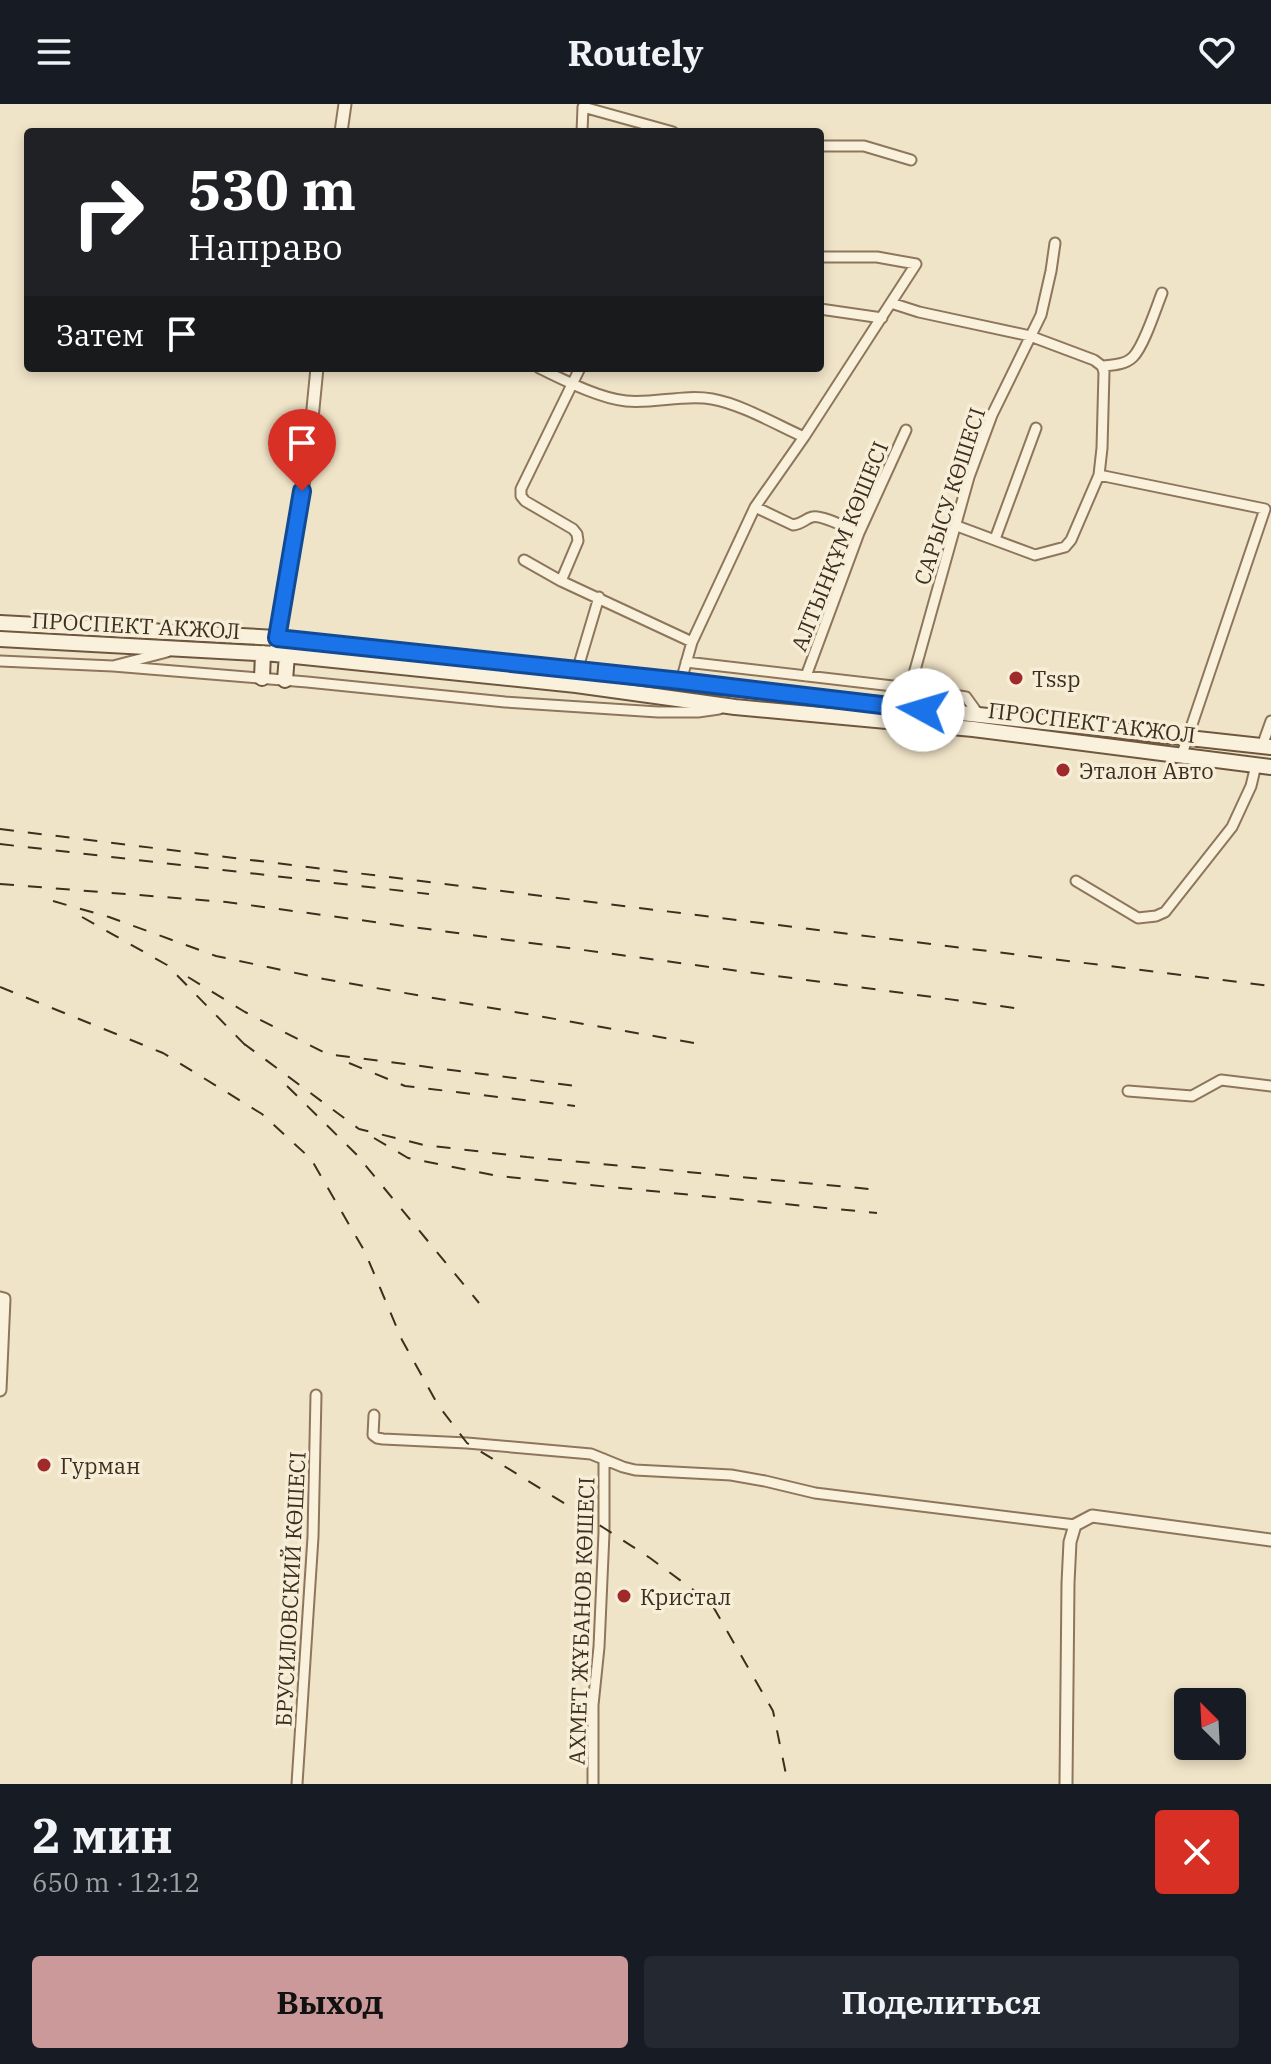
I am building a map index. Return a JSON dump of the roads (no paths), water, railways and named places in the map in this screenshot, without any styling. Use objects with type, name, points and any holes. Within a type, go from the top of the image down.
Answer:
[{"type":"main road","name":"ПРОСПЕКТ АКЖОЛ","points":[[0,623],[277,638],[1267,746]]},
{"type":"main road","name":"ПРОСПЕКТ АКЖОЛ","points":[[0,639],[275,654],[576,685],[735,707],[973,729],[1264,766]]},
{"type":"main road","points":[[262,678],[275,654]]},
{"type":"main road","points":[[275,654],[285,680]]},
{"type":"street","points":[[342,128],[345,104]]},
{"type":"street","points":[[582,128],[583,107],[658,128]]},
{"type":"street","points":[[624,128],[625,119]]},
{"type":"street","points":[[824,146],[864,146],[911,160]]},
{"type":"street","name":"САРЫСУ КӨШЕСІ","points":[[910,688],[969,477],[992,415],[1041,315],[1055,243]]},
{"type":"street","points":[[681,681],[692,642],[755,507],[916,264],[877,257],[824,257]]},
{"type":"street","points":[[1102,366],[1132,358],[1162,293]]},
{"type":"street","points":[[891,303],[1030,336],[1094,360],[1104,372],[1099,475],[1071,540],[1065,547],[1035,555],[957,526]]},
{"type":"street","points":[[824,310],[882,318]]},
{"type":"street","points":[[275,654],[309,449],[317,372]]},
{"type":"street","points":[[548,372],[615,400],[629,402],[700,397],[723,401],[804,437]]},
{"type":"street","points":[[561,581],[578,541],[577,534],[525,501],[521,489],[578,372]]},
{"type":"street","points":[[995,539],[1036,428]]},
{"type":"street","name":"АЛТЫНҚҰМ КӨШЕСІ","points":[[806,676],[859,533],[906,430]]},
{"type":"street","points":[[1099,475],[1265,509],[1182,754]]},
{"type":"street","points":[[755,507],[793,525],[818,516],[859,533]]},
{"type":"street","points":[[524,560],[561,581],[692,642]]},
{"type":"street","points":[[577,671],[599,597]]},
{"type":"street","points":[[113,666],[181,648]]},
{"type":"street","points":[[0,661],[113,666],[505,702],[658,712],[698,712],[735,707]]},
{"type":"street","points":[[686,662],[966,697],[980,716]]},
{"type":"street","points":[[1267,746],[1271,721]]},
{"type":"street","points":[[1076,881],[1138,918],[1165,912],[1232,827],[1264,766]]},
{"type":"street","points":[[1128,1091],[1192,1096],[1221,1080],[1271,1086]]},
{"type":"street","points":[[0,1390],[2,1298]]},
{"type":"street","name":"БРУСИЛОВСКИЙ КӨШЕСІ","points":[[297,1784],[313,1537],[316,1395]]},
{"type":"street","points":[[374,1415],[373,1435],[383,1439],[591,1454],[635,1470],[731,1475],[815,1493],[1075,1525],[1092,1516],[1271,1540]]},
{"type":"street","name":"АХМЕТ ЖҰБАНОВ КӨШЕСІ","points":[[593,1784],[593,1705],[599,1647],[604,1459]]},
{"type":"street","points":[[1066,1784],[1068,1583],[1070,1542],[1075,1525]]},
{"type":"railway","points":[[0,829],[1271,986]]},
{"type":"railway","points":[[0,844],[429,894]]},
{"type":"railway","points":[[0,884],[226,902],[1022,1009]]},
{"type":"railway","points":[[53,901],[109,917],[216,956],[324,979],[694,1043]]},
{"type":"railway","points":[[82,917],[167,965],[250,1050]]},
{"type":"railway","points":[[188,977],[245,1012],[327,1054],[576,1086]]},
{"type":"railway","points":[[0,987],[163,1053],[262,1114],[311,1159],[365,1252],[402,1340],[438,1405],[467,1443],[650,1558],[711,1603],[773,1711],[788,1784]]},
{"type":"railway","points":[[243,1043],[359,1129],[424,1145],[880,1190]]},
{"type":"railway","points":[[349,1063],[405,1086],[575,1106]]},
{"type":"railway","points":[[287,1086],[356,1154],[479,1303]]},
{"type":"railway","points":[[374,1138],[408,1158],[498,1176],[877,1213]]},
{"type":"place","name":"Tssp","points":[[1016,678]]},
{"type":"place","name":"Эталон Авто","points":[[1063,770]]},
{"type":"place","name":"Гурман","points":[[44,1465]]},
{"type":"place","name":"Кристал","points":[[624,1596]]}]
